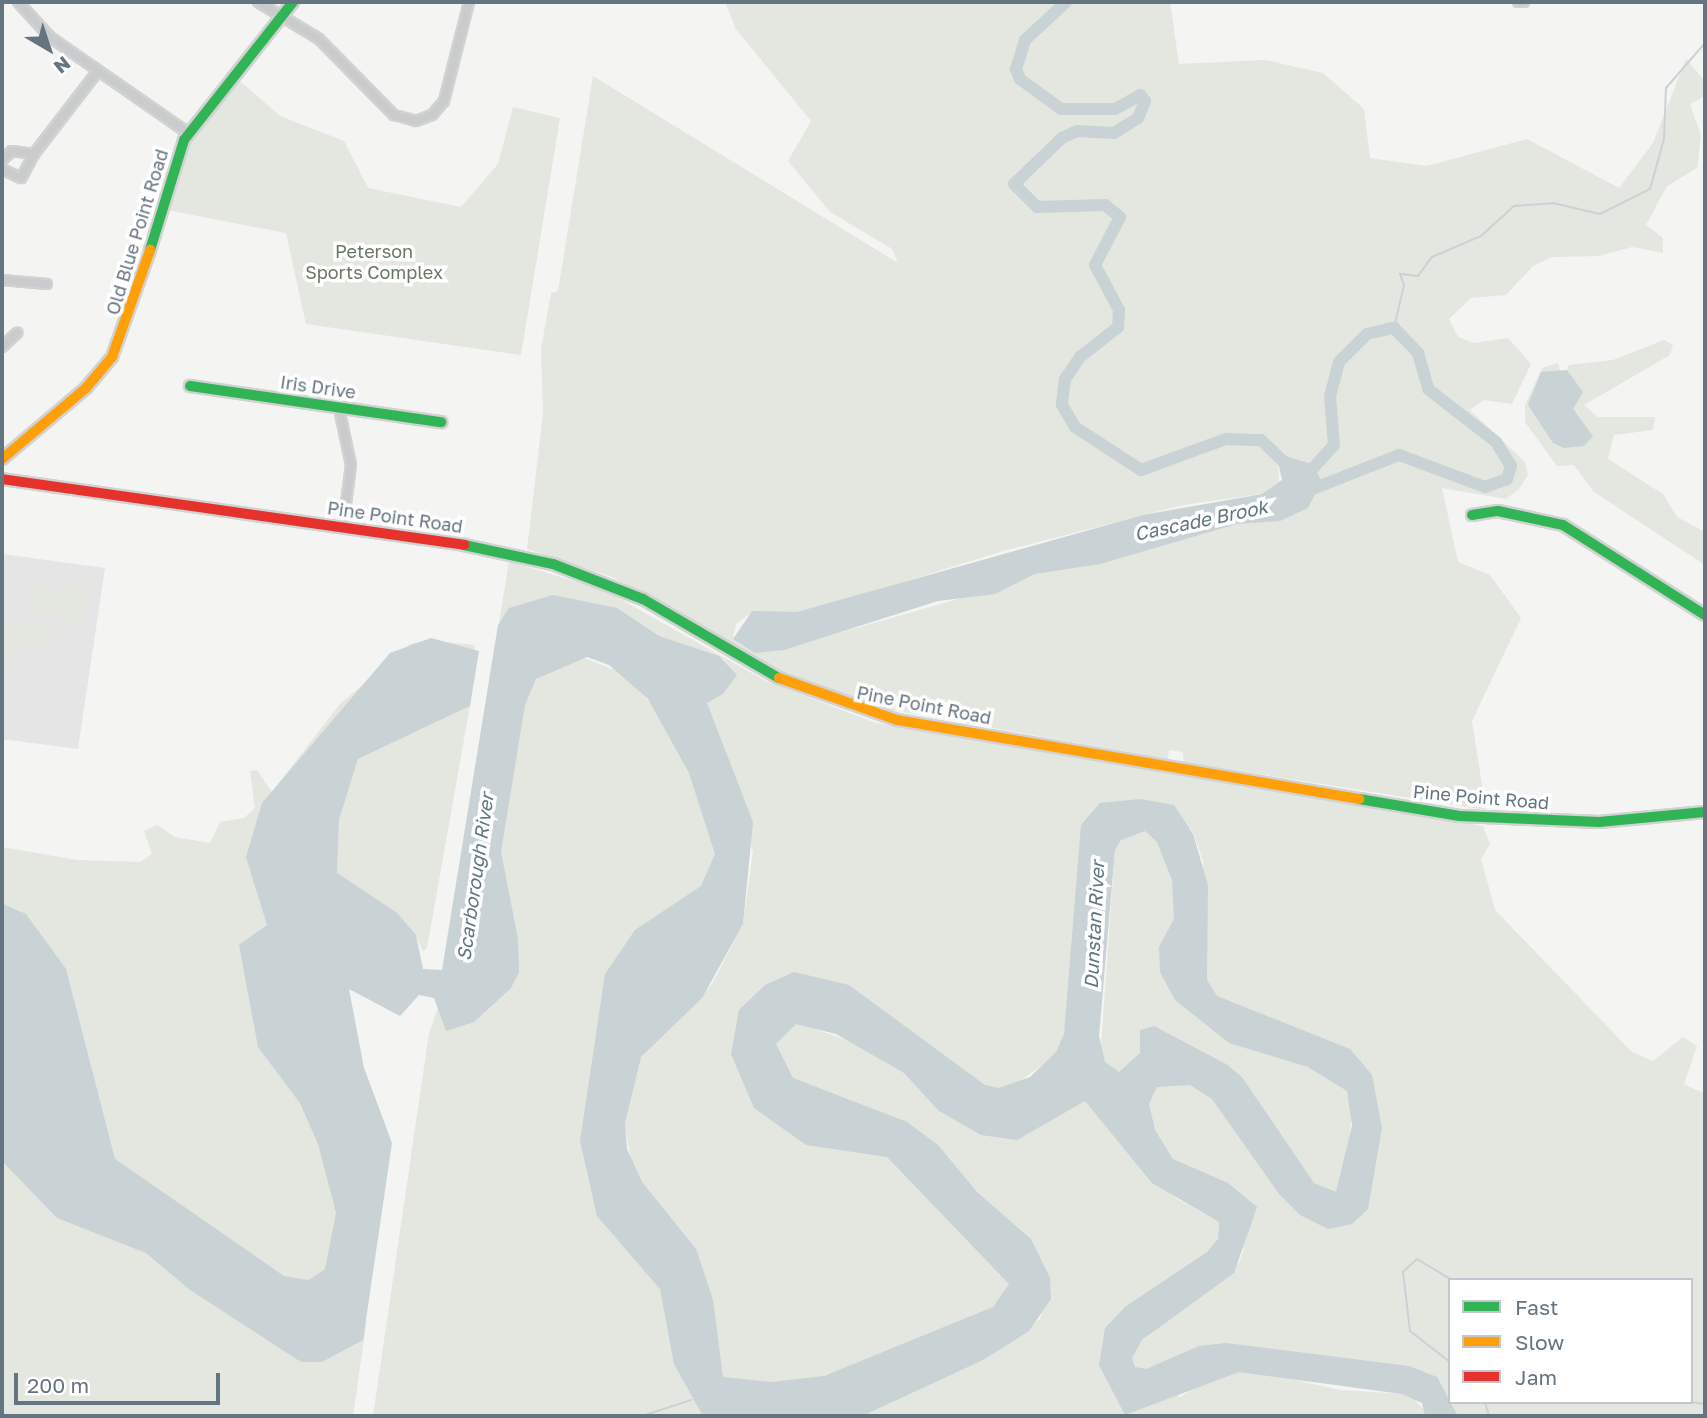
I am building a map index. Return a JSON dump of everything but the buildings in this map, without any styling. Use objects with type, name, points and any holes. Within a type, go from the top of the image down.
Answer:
[{"type":"main road","name":"Old Blue Point Road","points":[[2,460],[86,388],[116,350],[188,134],[285,16],[293,2]]},
{"type":"main road","name":"Iris Drive","points":[[190,387],[441,422]]},
{"type":"main road","name":"Pine Point Road","points":[[2,479],[503,551],[631,593],[791,685],[885,717],[1460,817],[1599,822],[1705,812]]},
{"type":"main road","points":[[1472,514],[1498,512],[1563,525],[1705,615]]},
{"type":"street","points":[[18,2],[43,32],[188,134]]},
{"type":"street","points":[[258,2],[319,39],[394,115],[416,121],[442,106],[469,2]]},
{"type":"street","points":[[2,169],[21,178],[34,153],[97,71]]},
{"type":"street","points":[[2,160],[12,151],[34,153]]},
{"type":"street","points":[[2,280],[47,284]]},
{"type":"street","points":[[2,347],[18,333]]},
{"type":"street","points":[[339,408],[351,465],[343,527]]},
{"type":"shaded area","points":[[2,554],[105,568],[78,749],[2,739]]},
{"type":"green space","points":[[725,2],[1170,2],[1179,64],[1265,60],[1323,73],[1364,109],[1370,158],[1427,166],[1527,139],[1619,188],[1653,143],[1686,59],[1705,81],[1705,96],[1690,104],[1701,136],[1697,168],[1667,186],[1646,225],[1663,238],[1663,253],[1632,247],[1599,256],[1552,257],[1533,266],[1506,295],[1471,298],[1449,319],[1458,337],[1474,343],[1508,338],[1531,364],[1512,404],[1484,400],[1470,410],[1525,462],[1528,475],[1519,489],[1506,499],[1442,488],[1458,562],[1490,575],[1521,618],[1472,721],[1486,810],[1184,762],[1183,752],[1169,750],[1168,759],[880,708],[773,667],[612,577],[527,549],[543,414],[541,349],[551,293],[558,291],[593,76],[898,263],[892,249],[830,212],[788,161],[811,121],[736,29]],"holes":[[[1277,453],[1312,464],[1322,481],[1308,508],[1283,519],[1257,515],[1113,557],[1042,569],[993,589],[776,651],[755,651],[733,637],[736,624],[753,611],[768,619],[791,617],[1003,551],[1183,505],[1280,491]]]},
{"type":"green space","name":"Peterson Sports Complex","points":[[240,81],[280,116],[344,141],[368,188],[461,207],[498,164],[513,107],[560,118],[521,355],[306,324],[286,233],[167,210],[190,143]]},
{"type":"green space","points":[[1664,340],[1673,345],[1670,355],[1584,405],[1598,417],[1655,417],[1653,430],[1614,435],[1608,459],[1663,494],[1677,517],[1705,532],[1705,565],[1594,492],[1574,465],[1557,466],[1525,422],[1525,405],[1542,368],[1558,363],[1562,380],[1569,365],[1613,360]]},
{"type":"green space","points":[[509,561],[606,591],[766,681],[876,723],[1483,826],[1490,844],[1481,859],[1495,910],[1632,1052],[1653,1061],[1683,1037],[1697,1046],[1684,1084],[1705,1094],[1705,1416],[1457,1416],[1452,1404],[1693,1404],[1693,1278],[1448,1278],[1448,1398],[1419,1372],[1132,1373],[1132,1349],[1239,1263],[1244,1249],[1157,1138],[1140,1082],[1203,1083],[1325,1224],[1379,1110],[1260,1020],[1215,997],[1204,979],[1203,861],[1192,830],[1129,801],[1074,975],[1061,1051],[1000,1096],[889,1016],[736,1028],[868,1148],[888,1156],[1004,1271],[1010,1284],[1009,1296],[982,1314],[806,1383],[728,1383],[716,1370],[715,1314],[633,1173],[624,1119],[624,1094],[638,1060],[712,984],[743,924],[753,852],[702,708],[725,660],[498,630]]},
{"type":"green space","points":[[39,584],[53,587],[50,607],[63,586],[90,584],[82,622],[29,615]]},
{"type":"green space","points":[[40,623],[71,632],[2,659],[2,629]]},
{"type":"green space","points":[[427,640],[475,645],[473,656],[348,708],[313,1118],[336,1213],[331,1259],[320,1282],[284,1276],[113,1162],[21,911],[2,903],[2,847],[77,860],[140,862],[152,854],[144,831],[157,825],[175,837],[210,843],[220,822],[244,818],[255,808],[250,771],[257,770],[272,792],[339,705],[410,644]]},
{"type":"green space","points":[[577,655],[622,673],[660,713],[703,802],[716,850],[709,883],[629,942],[613,1235],[666,1286],[707,1416],[373,1416],[429,1033],[498,845],[522,703],[538,677]]},
{"type":"green space","points":[[470,706],[427,948],[423,951],[416,936],[337,873],[339,820],[358,759]]},
{"type":"green space","points":[[1149,829],[1171,862],[1178,917],[1163,941],[1267,1054],[1331,1072],[1354,1096],[1343,1189],[1333,1196],[1305,1178],[1253,1093],[1119,1072],[1100,1061],[1116,834]]},
{"type":"green space","points":[[788,1019],[879,1052],[932,1094],[1083,1094],[1174,1197],[1219,1222],[1217,1244],[1101,1352],[1180,1397],[1222,1372],[1259,1372],[1340,1390],[1409,1394],[1430,1416],[845,1416],[971,1364],[1040,1319],[1051,1289],[1025,1234],[982,1198],[867,1111],[808,1099],[774,1056],[775,1030]]},
{"type":"green space","points":[[2,1159],[139,1244],[194,1293],[363,1333],[367,1319],[353,1416],[2,1416]]},
{"type":"water","points":[[1567,370],[1583,392],[1573,409],[1593,436],[1584,446],[1564,448],[1553,443],[1528,405],[1541,372]]},
{"type":"water","points":[[1276,453],[1312,464],[1322,481],[1308,508],[1280,521],[1237,524],[1100,564],[1035,574],[995,594],[938,601],[784,650],[755,653],[733,639],[752,611],[797,612],[1143,515],[1262,494],[1282,480]]},
{"type":"water","points":[[553,595],[617,608],[659,636],[719,656],[737,675],[723,694],[707,703],[753,822],[743,924],[702,998],[641,1057],[625,1123],[627,1149],[642,1182],[696,1249],[713,1300],[723,1377],[772,1382],[824,1376],[993,1307],[1009,1284],[887,1157],[806,1145],[754,1108],[731,1054],[739,1010],[765,985],[794,972],[849,985],[985,1085],[999,1088],[1030,1077],[1056,1052],[1064,1034],[1081,825],[1100,803],[1140,799],[1174,805],[1193,834],[1208,885],[1207,980],[1217,996],[1350,1049],[1372,1075],[1382,1128],[1368,1209],[1352,1224],[1328,1229],[1300,1215],[1279,1194],[1212,1099],[1190,1085],[1157,1087],[1149,1104],[1155,1130],[1173,1159],[1228,1183],[1257,1207],[1234,1273],[1142,1340],[1132,1358],[1135,1367],[1146,1369],[1199,1346],[1226,1343],[1409,1366],[1437,1377],[1448,1397],[1448,1404],[1452,1404],[1458,1416],[1425,1416],[1422,1403],[1402,1394],[1239,1372],[1125,1415],[1099,1365],[1105,1328],[1125,1307],[1207,1252],[1218,1239],[1219,1222],[1152,1183],[1085,1101],[1017,1140],[981,1135],[939,1111],[904,1073],[836,1034],[796,1024],[776,1044],[793,1078],[907,1122],[938,1145],[978,1193],[1031,1239],[1050,1278],[1051,1299],[1029,1331],[983,1360],[862,1416],[703,1416],[674,1364],[660,1289],[597,1216],[580,1141],[605,974],[635,930],[701,886],[715,854],[689,773],[648,699],[609,665],[587,657],[536,679],[525,705],[501,852],[518,939],[519,972],[511,988],[474,1022],[446,1031],[434,998],[419,995],[400,1016],[349,989],[364,1068],[392,1143],[363,1340],[322,1362],[301,1362],[190,1290],[146,1253],[57,1218],[2,1161],[2,903],[26,914],[66,969],[115,1159],[284,1276],[309,1280],[325,1269],[336,1213],[318,1144],[300,1103],[258,1047],[239,945],[267,925],[246,857],[262,803],[390,653],[431,638],[479,651],[470,706],[358,759],[339,820],[337,873],[397,913],[416,935],[423,969],[442,970],[498,625],[509,608]],"holes":[[[1145,831],[1157,842],[1172,880],[1174,919],[1159,947],[1160,972],[1175,1000],[1229,1043],[1308,1067],[1347,1091],[1352,1125],[1336,1192],[1314,1183],[1242,1077],[1226,1064],[1154,1026],[1140,1030],[1140,1053],[1119,1072],[1105,1062],[1099,1036],[1115,850],[1121,840]]]},
{"type":"waterway","name":"Cascade Brook","points":[[1066,2],[1025,40],[1016,69],[1020,79],[1061,109],[1115,109],[1140,95],[1145,101],[1138,118],[1114,133],[1077,131],[1062,138],[1014,184],[1037,207],[1105,205],[1120,217],[1095,265],[1119,310],[1118,327],[1080,357],[1065,379],[1062,405],[1075,427],[1141,470],[1226,439],[1261,440],[1289,467]]},
{"type":"waterway","points":[[1394,328],[1404,285],[1400,274],[1418,276],[1432,257],[1481,236],[1514,206],[1553,203],[1600,214],[1650,189],[1664,139],[1666,88],[1705,43]]},
{"type":"waterway","points":[[1305,477],[1334,445],[1330,396],[1339,362],[1367,334],[1394,328],[1418,353],[1428,389],[1496,442],[1511,466],[1507,479],[1485,487],[1399,455],[1307,491]]},
{"type":"waterway","points":[[1448,1360],[1410,1331],[1403,1272],[1417,1259],[1449,1278]]},
{"type":"waterway","points":[[642,1416],[691,1400]]},
{"type":"waterway","points":[[1693,1402],[1705,1404]]},
{"type":"waterway","points":[[1486,1404],[1489,1416]]},
{"type":"traffic: fast","points":[[150,250],[184,140],[293,2]]},
{"type":"traffic: fast","points":[[190,386],[441,422]]},
{"type":"traffic: fast","points":[[1472,515],[1498,511],[1563,525],[1705,615]]},
{"type":"traffic: fast","points":[[464,545],[553,564],[643,599],[779,678]]},
{"type":"traffic: fast","points":[[1359,799],[1460,816],[1599,822],[1705,812]]},
{"type":"traffic: slow","points":[[2,459],[86,388],[112,357],[150,250]]},
{"type":"traffic: slow","points":[[779,678],[897,720],[1359,799]]},
{"type":"traffic: jam","points":[[2,479],[464,545]]},
{"type":"water label","name":"Scarborough River","points":[[475,877]]},
{"type":"water label","name":"Dunstan River","points":[[1094,925]]}]
